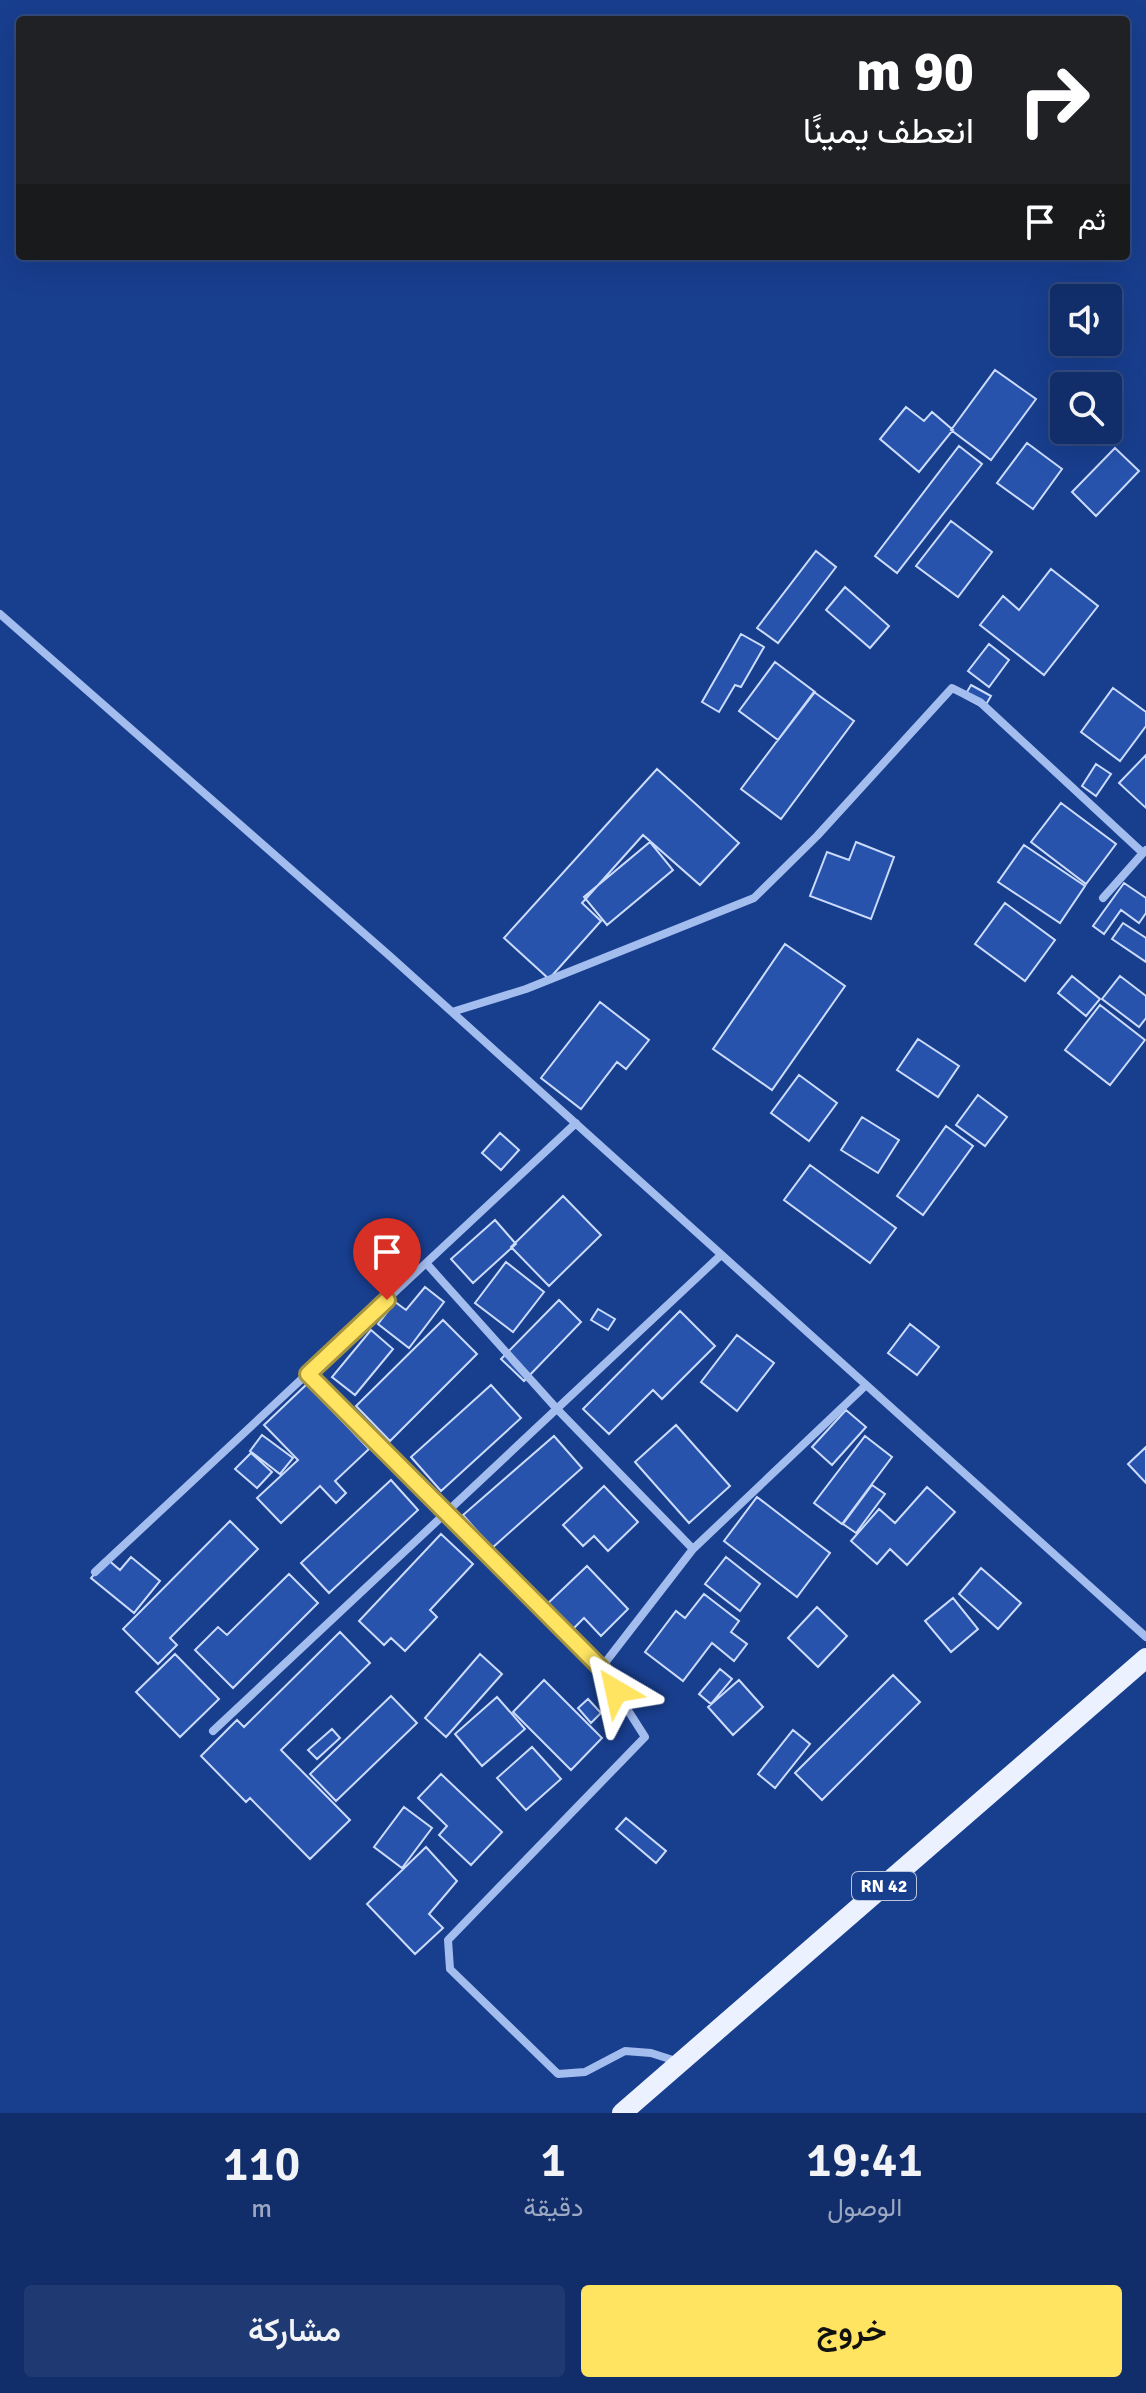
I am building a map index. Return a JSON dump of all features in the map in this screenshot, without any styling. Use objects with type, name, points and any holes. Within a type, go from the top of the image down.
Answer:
[{"type":"main road","name":"RN 42","points":[[622,2113],[1146,1658]]},
{"type":"street","points":[[0,614],[452,1012],[1146,1637]]},
{"type":"street","points":[[452,1012],[526,989],[754,898],[817,836],[952,688],[980,702],[1144,852],[1103,898]]},
{"type":"street","points":[[95,1572],[576,1123]]},
{"type":"street","points":[[213,1731],[721,1255]]},
{"type":"street","points":[[426,1263],[557,1409],[693,1549]]},
{"type":"street","points":[[308,1374],[601,1668],[645,1737],[448,1940],[450,1969],[558,2074],[585,2072],[625,2051],[651,2053],[680,2063]]},
{"type":"street","points":[[601,1668],[693,1549],[866,1385]]},
{"type":"building","points":[[995,370],[1036,399],[991,460],[951,430]]},
{"type":"building","points":[[906,407],[924,421],[932,412],[953,430],[919,472],[880,439]]},
{"type":"building","points":[[1027,443],[1062,469],[1033,509],[997,483]]},
{"type":"building","points":[[959,446],[982,464],[897,573],[875,556]]},
{"type":"building","points":[[1115,448],[1139,471],[1096,516],[1072,492]]},
{"type":"building","points":[[951,521],[992,552],[958,597],[916,566]]},
{"type":"building","points":[[816,551],[836,567],[778,643],[757,628]]},
{"type":"building","points":[[1051,569],[1098,606],[1044,675],[980,625],[1003,596],[1019,610]]},
{"type":"building","points":[[845,587],[889,626],[870,648],[826,610]]},
{"type":"building","points":[[741,634],[764,647],[741,687],[735,685],[719,712],[702,702]]},
{"type":"building","points":[[989,644],[1009,660],[989,687],[968,671]]},
{"type":"building","points":[[775,662],[815,692],[778,740],[739,711]]},
{"type":"building","points":[[971,685],[991,696],[984,708],[964,697]]},
{"type":"building","points":[[1113,688],[1146,712],[1146,726],[1120,761],[1081,732]]},
{"type":"building","points":[[814,692],[854,721],[781,819],[741,789]]},
{"type":"building","points":[[1146,755],[1146,808],[1119,783]]},
{"type":"building","points":[[1096,764],[1111,774],[1096,796],[1082,786]]},
{"type":"building","points":[[657,769],[739,843],[700,885],[643,835],[582,903],[601,921],[549,979],[504,938]]},
{"type":"building","points":[[1061,803],[1116,844],[1086,884],[1031,842]]},
{"type":"building","points":[[650,842],[673,870],[607,925],[584,897]]},
{"type":"building","points":[[856,842],[894,857],[871,919],[810,896],[827,852],[849,860]]},
{"type":"building","points":[[1024,845],[1085,886],[1060,923],[998,882]]},
{"type":"building","points":[[1124,883],[1146,898],[1146,913],[1139,923],[1121,910],[1104,934],[1093,926]]},
{"type":"building","points":[[1005,903],[1055,940],[1025,981],[975,944]]},
{"type":"building","points":[[1123,923],[1146,938],[1146,962],[1112,939]]},
{"type":"building","points":[[785,944],[845,986],[772,1090],[713,1049]]},
{"type":"building","points":[[1072,976],[1100,999],[1086,1016],[1058,993]]},
{"type":"building","points":[[1120,976],[1146,996],[1146,1018],[1139,1027],[1102,999]]},
{"type":"building","points":[[600,1002],[649,1040],[626,1069],[617,1062],[581,1109],[541,1078]]},
{"type":"building","points":[[1100,1005],[1145,1040],[1110,1085],[1065,1050]]},
{"type":"building","points":[[918,1039],[959,1066],[938,1097],[897,1070]]},
{"type":"building","points":[[799,1075],[837,1103],[809,1141],[771,1113]]},
{"type":"building","points":[[978,1095],[1007,1117],[985,1146],[956,1125]]},
{"type":"building","points":[[862,1117],[899,1140],[878,1173],[841,1150]]},
{"type":"building","points":[[946,1126],[973,1146],[923,1215],[897,1196]]},
{"type":"building","points":[[500,1133],[519,1150],[501,1170],[482,1153]]},
{"type":"building","points":[[810,1165],[896,1228],[870,1263],[784,1200]]},
{"type":"building","points":[[563,1196],[601,1235],[549,1286],[511,1247]]},
{"type":"building","points":[[495,1220],[516,1244],[473,1283],[451,1259]]},
{"type":"building","points":[[506,1262],[544,1292],[513,1332],[475,1303]]},
{"type":"building","points":[[425,1287],[444,1302],[409,1348],[378,1324],[395,1302],[406,1310]]},
{"type":"building","points":[[559,1300],[581,1322],[524,1381],[501,1359]]},
{"type":"building","points":[[598,1309],[615,1319],[608,1330],[591,1320]]},
{"type":"building","points":[[680,1311],[715,1346],[662,1399],[653,1390],[609,1434],[583,1409]]},
{"type":"building","points":[[443,1320],[477,1354],[390,1441],[356,1406]]},
{"type":"building","points":[[910,1324],[939,1347],[917,1375],[888,1353]]},
{"type":"building","points":[[371,1330],[393,1349],[355,1395],[332,1377]]},
{"type":"building","points":[[737,1335],[774,1363],[737,1411],[701,1382]]},
{"type":"building","points":[[307,1384],[369,1449],[335,1481],[346,1493],[336,1503],[320,1486],[281,1523],[257,1498],[298,1460],[264,1425]]},
{"type":"building","points":[[491,1385],[521,1418],[441,1491],[411,1457]]},
{"type":"building","points":[[846,1410],[866,1427],[832,1465],[812,1447]]},
{"type":"building","points":[[676,1425],[730,1486],[689,1523],[635,1462]]},
{"type":"building","points":[[262,1435],[293,1458],[280,1474],[250,1451]]},
{"type":"building","points":[[554,1436],[582,1468],[492,1548],[463,1515]]},
{"type":"building","points":[[865,1436],[892,1457],[842,1524],[814,1503]]},
{"type":"building","points":[[1146,1447],[1146,1483],[1128,1464]]},
{"type":"building","points":[[251,1453],[272,1472],[257,1488],[235,1469]]},
{"type":"building","points":[[391,1480],[418,1510],[329,1593],[301,1563]]},
{"type":"building","points":[[872,1485],[885,1494],[856,1533],[843,1524]]},
{"type":"building","points":[[604,1486],[638,1522],[608,1551],[594,1536],[583,1546],[563,1525]]},
{"type":"building","points":[[927,1487],[955,1512],[907,1565],[890,1549],[877,1564],[851,1541],[879,1509],[895,1523]]},
{"type":"building","points":[[757,1497],[830,1553],[797,1597],[724,1541]]},
{"type":"building","points":[[230,1521],[258,1549],[170,1638],[177,1645],[158,1664],[123,1629]]},
{"type":"building","points":[[441,1534],[473,1564],[430,1610],[437,1617],[405,1651],[391,1638],[384,1645],[359,1621]]},
{"type":"building","points":[[131,1557],[160,1581],[134,1613],[91,1578],[107,1559],[120,1570]]},
{"type":"building","points":[[726,1557],[760,1584],[740,1611],[705,1584]]},
{"type":"building","points":[[587,1566],[628,1609],[601,1636],[584,1618],[568,1634],[543,1608]]},
{"type":"building","points":[[981,1568],[1021,1603],[998,1629],[959,1594]]},
{"type":"building","points":[[289,1574],[318,1603],[233,1688],[195,1650],[218,1627],[227,1635]]},
{"type":"building","points":[[704,1594],[739,1621],[731,1632],[747,1644],[734,1661],[712,1643],[683,1681],[645,1652],[676,1611],[685,1618]]},
{"type":"building","points":[[953,1598],[978,1629],[951,1652],[925,1621]]},
{"type":"building","points":[[817,1607],[847,1636],[818,1667],[788,1638]]},
{"type":"building","points":[[340,1632],[370,1663],[281,1750],[350,1820],[310,1859],[250,1798],[246,1802],[201,1756],[237,1720],[244,1727]]},
{"type":"building","points":[[175,1654],[219,1699],[180,1737],[136,1692]]},
{"type":"building","points":[[480,1654],[502,1674],[446,1737],[425,1718]]},
{"type":"building","points":[[720,1669],[732,1679],[711,1704],[699,1694]]},
{"type":"building","points":[[893,1675],[920,1702],[822,1800],[795,1773]]},
{"type":"building","points":[[544,1680],[602,1738],[571,1770],[513,1712]]},
{"type":"building","points":[[739,1680],[763,1707],[733,1735],[708,1707]]},
{"type":"building","points":[[391,1696],[417,1723],[336,1801],[310,1774]]},
{"type":"building","points":[[497,1697],[525,1729],[482,1766],[455,1734]]},
{"type":"building","points":[[588,1699],[601,1713],[591,1723],[578,1708]]},
{"type":"building","points":[[332,1729],[340,1738],[317,1759],[308,1750]]},
{"type":"building","points":[[793,1730],[810,1744],[775,1788],[758,1774]]},
{"type":"building","points":[[532,1747],[561,1779],[526,1810],[497,1778]]},
{"type":"building","points":[[441,1774],[502,1832],[471,1865],[439,1835],[447,1826],[418,1798]]},
{"type":"building","points":[[404,1807],[432,1828],[402,1868],[374,1847]]},
{"type":"building","points":[[626,1818],[666,1851],[656,1863],[616,1829]]},
{"type":"building","points":[[426,1847],[457,1881],[429,1914],[443,1928],[415,1954],[367,1904]]},
{"type":"route","points":[[387,1300],[308,1374],[601,1668],[616,1691]]}]
